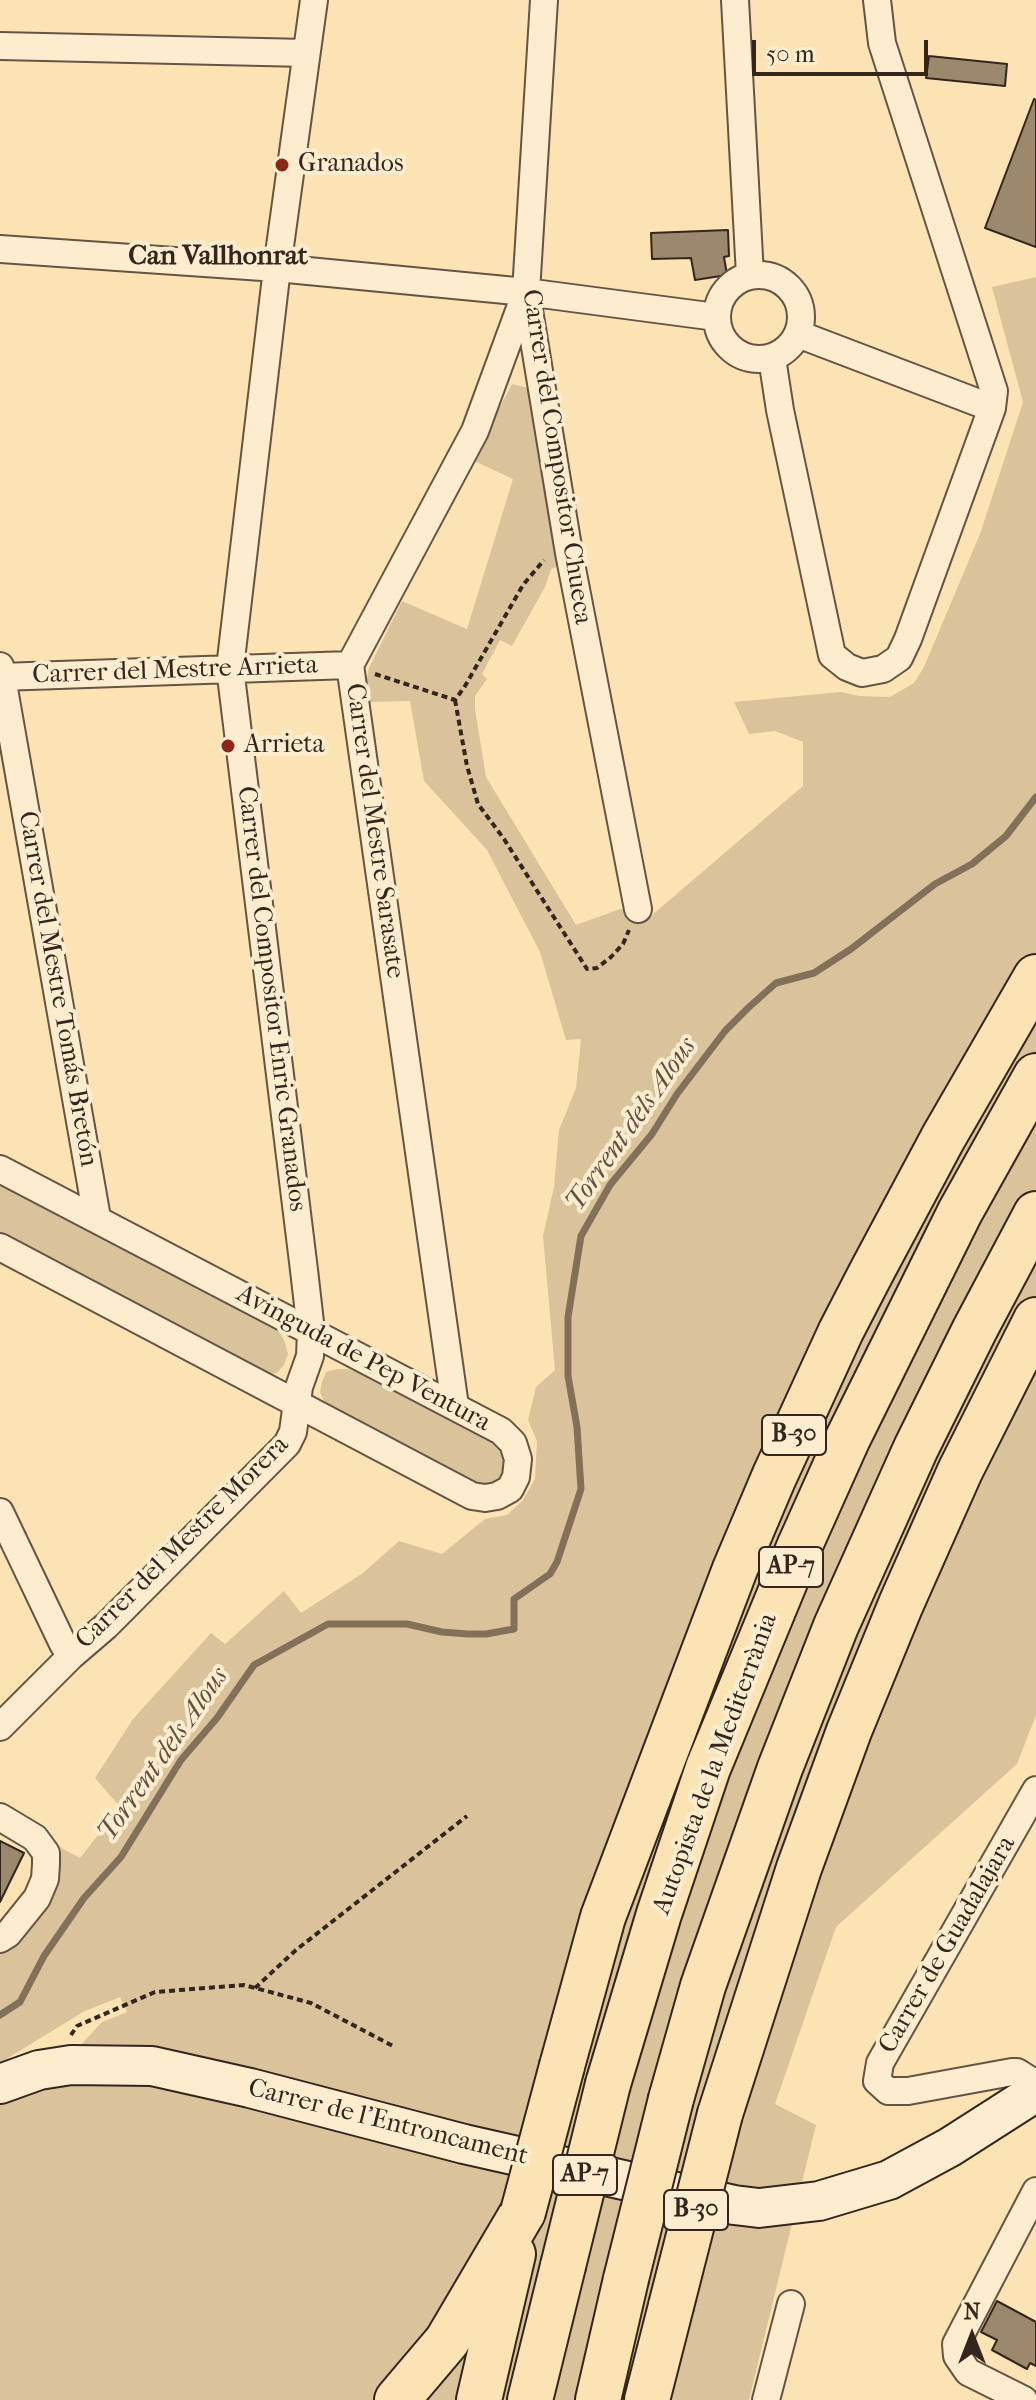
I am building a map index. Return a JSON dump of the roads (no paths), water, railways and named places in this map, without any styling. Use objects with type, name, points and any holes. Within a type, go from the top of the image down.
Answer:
[{"type":"highway","name":"B-30","points":[[397,2400],[447,2341],[503,2258],[523,2212],[603,1917],[735,1569],[841,1331],[943,1138],[1036,977]]},
{"type":"highway","name":"Autopista de la Mediterrània","points":[[530,2400],[608,2084],[659,1914],[708,1768],[848,1438],[960,1212],[1036,1076]]},
{"type":"highway","name":"AP-7","points":[[598,2400],[671,2099],[703,1986],[780,1768],[836,1626],[916,1448],[1036,1214]]},
{"type":"highway","name":"B-30","points":[[647,2400],[720,2114],[794,1882],[849,1731],[901,1604],[960,1471],[1036,1320]]},
{"type":"highway","name":"B-30","points":[[479,2400],[503,2258]]},
{"type":"street","name":"Carrer del Compositor Enric Granados","points":[[311,1331],[230,668],[277,268],[314,0]]},
{"type":"street","name":"Carrer del Compositor Chueca","points":[[544,0],[526,292],[569,553],[638,909]]},
{"type":"street","points":[[735,0],[750,275]]},
{"type":"street","points":[[772,358],[780,410],[832,655],[847,667],[862,673],[883,669],[899,658],[903,649],[992,408],[994,391],[882,43],[877,0]]},
{"type":"street","points":[[0,46],[306,53]]},
{"type":"street","points":[[0,249],[277,268],[526,292],[716,317]]},
{"type":"street","points":[[750,275],[779,279],[794,292],[800,305],[801,327],[798,334],[785,351],[772,358],[755,359],[741,355],[729,347],[720,334],[716,317],[719,302],[727,289],[750,275]]},
{"type":"street","name":"Carrer del Mestre Sarasate","points":[[455,1406],[350,665],[475,431],[526,292]]},
{"type":"street","points":[[798,334],[992,408]]},
{"type":"street","name":"Carrer del Mestre Arrieta","points":[[1,674],[350,665]]},
{"type":"street","name":"Carrer del Mestre Tomás Bretón","points":[[1,674],[97,1218]]},
{"type":"street","name":"Avinguda de Pep Ventura","points":[[0,1169],[501,1431],[513,1443],[518,1459],[516,1477],[510,1489],[497,1496],[472,1496],[0,1247]]},
{"type":"street","name":"Carrer del Mestre Morera","points":[[0,1727],[71,1656],[106,1626],[287,1444],[293,1432],[310,1356],[311,1331]]},
{"type":"street","points":[[0,1512],[71,1656]]},
{"type":"street","name":"Carrer de Guadalajara","points":[[1036,1790],[880,2063],[877,2081],[888,2091],[908,2091],[1012,2072],[1036,2084]]},
{"type":"street","points":[[0,1817],[35,1838],[46,1853],[45,1879],[37,1898],[8,1934],[0,1939]]},
{"type":"street","name":"Carrer de l'Entroncament","points":[[0,2084],[46,2069],[71,2065],[122,2064],[182,2072],[464,2144],[759,2208],[819,2201],[889,2180],[950,2147],[1036,2092]]},
{"type":"street","points":[[1024,2400],[968,2372],[957,2356],[956,2344],[1036,2191]]},
{"type":"street","points":[[766,2400],[791,2304]]},
{"type":"waterway","name":"Torrent dels Alous","points":[[0,2015],[20,2002],[44,1956],[84,1898],[121,1857],[181,1760],[217,1718],[254,1665],[328,1624],[407,1624],[468,1634],[514,1629],[514,1599],[550,1574],[557,1562],[581,1489],[577,1427],[568,1376],[568,1317],[581,1236],[610,1185],[652,1134],[677,1094],[725,1031],[748,1008],[776,983],[814,973],[851,949],[935,884],[972,864],[1006,836],[1036,797]]},
{"type":"place","name":"Granados","points":[[282,165]]},
{"type":"place","name":"Arrieta","points":[[228,746]]},
{"type":"district","name":"Can Vallhonrat","points":[[218,257]]}]
